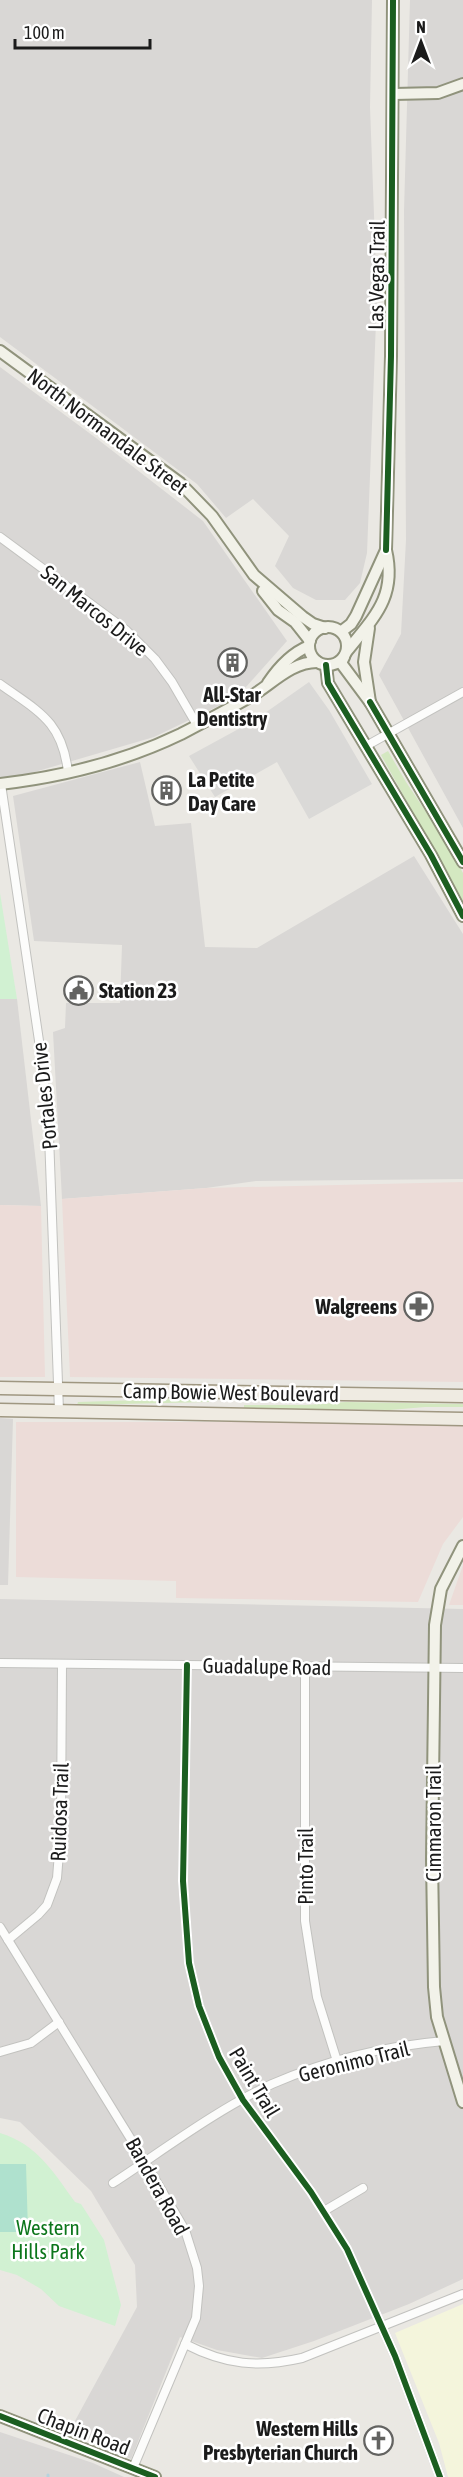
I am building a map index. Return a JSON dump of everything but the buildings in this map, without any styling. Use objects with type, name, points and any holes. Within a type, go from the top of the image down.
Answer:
[{"type":"main road","name":"Camp Bowie West Boulevard","points":[[0,1388],[463,1396]]},
{"type":"main road","points":[[229,1392],[230,1415]]},
{"type":"main road","name":"Camp Bowie West Boulevard","points":[[0,1410],[463,1419]]},
{"type":"street","name":"Las Vegas Trail","points":[[342,631],[357,616],[386,550],[391,357],[393,0]]},
{"type":"street","points":[[394,94],[438,93],[463,84]]},
{"type":"street","name":"North Normandale Street","points":[[0,351],[180,483],[212,516],[278,610],[295,621],[309,644]]},
{"type":"street","name":"San Marcos Drive","points":[[0,537],[126,630],[155,659],[172,682],[197,725]]},
{"type":"street","points":[[1,784],[68,772],[149,748],[253,695],[298,665],[339,662],[378,613],[390,567],[386,550]]},
{"type":"street","name":"North Normandale Street","points":[[254,575],[303,617],[325,628]]},
{"type":"street","points":[[369,626],[364,662],[370,702]]},
{"type":"street","points":[[463,862],[370,702],[341,663],[346,654],[346,637],[342,631],[325,628],[313,635],[309,644],[310,653],[322,664],[328,683],[350,723],[431,855],[463,916]]},
{"type":"street","points":[[268,683],[274,673],[298,650],[309,644]]},
{"type":"street","points":[[0,684],[39,712],[58,733],[63,743],[68,772]]},
{"type":"street","points":[[366,746],[463,692]]},
{"type":"street","name":"Portales Drive","points":[[1,784],[42,1060],[50,1135],[59,1412]]},
{"type":"street","name":"Cimmaron Trail","points":[[463,1546],[441,1589],[435,1625],[432,1860],[437,2017],[463,2102]]},
{"type":"street","name":"Guadalupe Road","points":[[0,1663],[463,1668]]},
{"type":"street","name":"Ruidosa Trail","points":[[8,1940],[47,1905],[57,1878],[61,1827],[62,1664]]},
{"type":"street","name":"Paint Trail","points":[[187,1665],[183,1881],[189,1963],[199,2006],[219,2057],[243,2100],[324,2211],[347,2249],[382,2326],[440,2477]]},
{"type":"street","name":"Pinto Trail","points":[[305,1666],[305,1921],[317,1997],[337,2061]]},
{"type":"street","name":"Bandera Road","points":[[0,1927],[185,2230],[197,2268],[196,2318],[133,2468]]},
{"type":"street","points":[[0,2052],[31,2043],[58,2022]]},
{"type":"street","name":"Geronimo Trail","points":[[113,2183],[223,2110],[270,2085],[311,2068],[337,2061],[422,2043],[444,2042]]},
{"type":"street","points":[[324,2211],[363,2188]]},
{"type":"street","points":[[185,2344],[237,2363],[257,2365],[280,2363],[302,2358],[463,2294]]},
{"type":"street","name":"Chapin Road","points":[[0,2416],[155,2477]]},
{"type":"shaded area","points":[[0,0],[372,0],[370,107],[377,296],[367,553],[360,583],[345,600],[316,600],[293,588],[275,566],[289,536],[253,499],[226,518],[197,484],[0,337]]},
{"type":"shaded area","points":[[410,0],[463,0],[463,828],[379,675],[401,634],[406,540],[404,211]]},
{"type":"shaded area","points":[[0,367],[203,521],[287,641],[237,697],[154,737],[14,778],[0,778]]},
{"type":"shaded area","points":[[309,682],[329,710],[372,784],[309,819],[277,762],[215,797],[189,756],[255,720]]},
{"type":"shaded area","points":[[140,762],[155,826],[191,823],[205,947],[257,948],[414,856],[463,934],[463,1179],[256,1181],[206,1188],[62,1199],[53,1032],[65,1028],[66,1003],[120,1003],[122,945],[34,941],[13,796]]},
{"type":"shaded area","points":[[0,999],[17,999],[41,1206],[0,1205]]},
{"type":"shaded area","points":[[463,1182],[463,1382],[70,1377],[62,1199],[206,1188]]},
{"type":"shaded area","points":[[0,1205],[41,1206],[45,1377],[0,1377]]},
{"type":"shaded area","points":[[0,1418],[13,1419],[8,1585],[0,1585]]},
{"type":"shaded area","points":[[16,1422],[463,1422],[463,1517],[443,1544],[418,1602],[176,1598],[176,1581],[16,1577]]},
{"type":"shaded area","points":[[463,1565],[463,1605],[449,1605]]},
{"type":"shaded area","points":[[0,1599],[463,1609],[463,2279],[409,2304],[314,2341],[262,2358],[217,2350],[180,2337],[131,2459],[70,2430],[137,2307],[135,2265],[91,2191],[20,2122],[0,2118]]},
{"type":"shaded area","points":[[0,2164],[26,2164],[28,2232],[0,2232]]},
{"type":"shaded area","points":[[463,2304],[463,2477],[448,2477],[439,2443],[395,2333]]},
{"type":"shaded area","points":[[0,2432],[93,2463],[124,2477],[0,2477]]},
{"type":"green space","points":[[388,751],[448,845],[463,873],[463,902],[381,755]]},
{"type":"green space","points":[[0,893],[17,999],[0,999]]},
{"type":"green space","points":[[209,1399],[209,1402],[77,1405],[78,1402]]},
{"type":"green space","points":[[346,1402],[463,1404],[463,1407],[390,1410],[244,1408],[244,1405],[307,1405]]},
{"type":"green space","name":"Western Hills Park","points":[[0,2133],[24,2144],[44,2161],[75,2202],[81,2204],[104,2240],[121,2305],[115,2326],[59,2306],[41,2289],[17,2275],[0,2270]]},
{"type":"cycle path","points":[[386,550],[391,356],[393,0]]},
{"type":"cycle path","points":[[326,665],[328,683],[431,855],[463,916]]},
{"type":"cycle path","points":[[370,702],[463,862]]},
{"type":"cycle path","points":[[187,1665],[183,1881],[189,1963],[199,2006],[219,2057],[243,2100],[311,2192],[347,2249],[395,2356],[440,2477]]},
{"type":"cycle path","points":[[0,2416],[155,2477]]},
{"type":"place","name":"All-Star Dentistry","points":[[232,663]]},
{"type":"place","name":"La Petite Day Care","points":[[167,791]]},
{"type":"place","name":"Station 23","points":[[78,990]]},
{"type":"place","name":"Walgreens","points":[[418,1306]]},
{"type":"place","name":"Western Hills Presbyterian Church","points":[[379,2440]]}]
